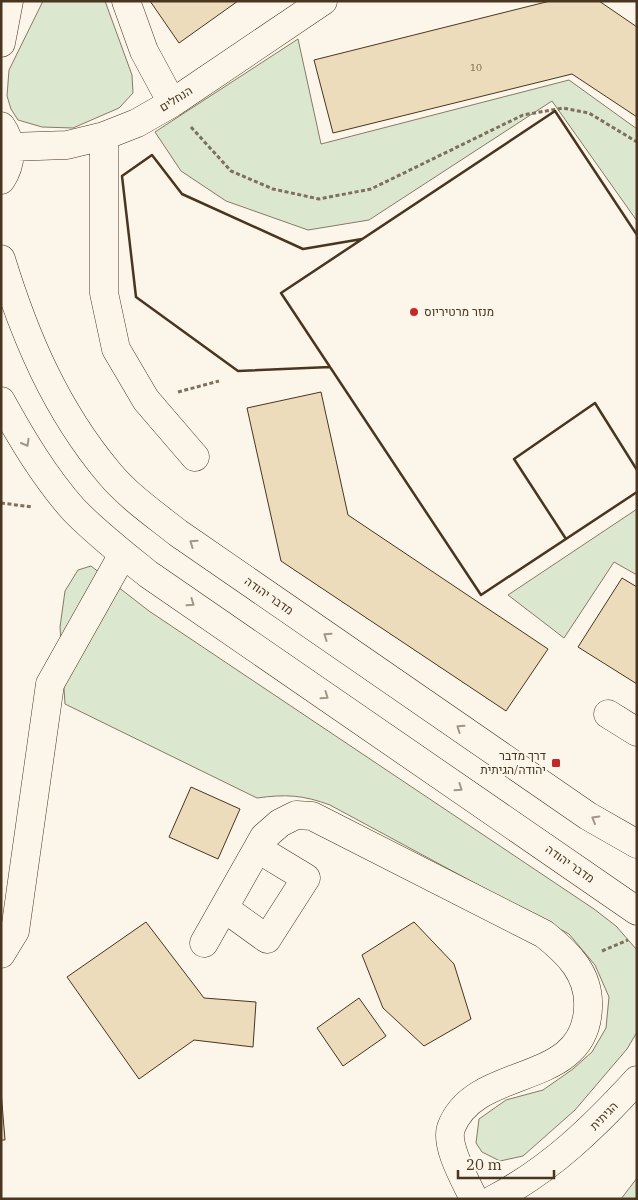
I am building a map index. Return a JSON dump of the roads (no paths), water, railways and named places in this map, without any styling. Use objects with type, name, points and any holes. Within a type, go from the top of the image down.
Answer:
[{"type":"street","points":[[1,43],[9,1]]},
{"type":"street","points":[[126,1],[144,51],[172,103]]},
{"type":"street","name":"הנחלים","points":[[4,131],[67,145],[104,136],[137,123],[172,103],[323,1]]},
{"type":"street","points":[[2,181],[9,163],[4,131]]},
{"type":"street","points":[[104,136],[104,293],[116,349],[146,400],[195,457]]},
{"type":"street","name":"מדבר יהודה","points":[[1,259],[18,314],[46,379],[77,432],[110,474],[137,500],[178,533],[588,816],[637,844]]},
{"type":"street","name":"מדבר יהודה","points":[[1,401],[35,460],[73,508],[123,554],[148,574],[637,911]]},
{"type":"street","points":[[1,954],[14,931],[50,684],[123,554]]},
{"type":"street","points":[[608,714],[637,732]]},
{"type":"street","points":[[204,943],[264,837],[280,823],[296,815],[312,816],[544,934],[576,963],[583,978],[589,1000],[588,1020],[579,1041],[563,1058],[472,1099],[458,1113],[450,1130],[452,1149],[474,1199]]},
{"type":"street","points":[[224,908],[268,939],[306,878],[258,849]]},
{"type":"street","name":"הגיתית","points":[[494,1199],[544,1169],[573,1146],[637,1080]]},
{"type":"place","name":"מנזר מרטיריוס","points":[[414,312]]},
{"type":"place","name":"דרך מדבר יהודה/הגיתית","points":[[556,763]]}]
